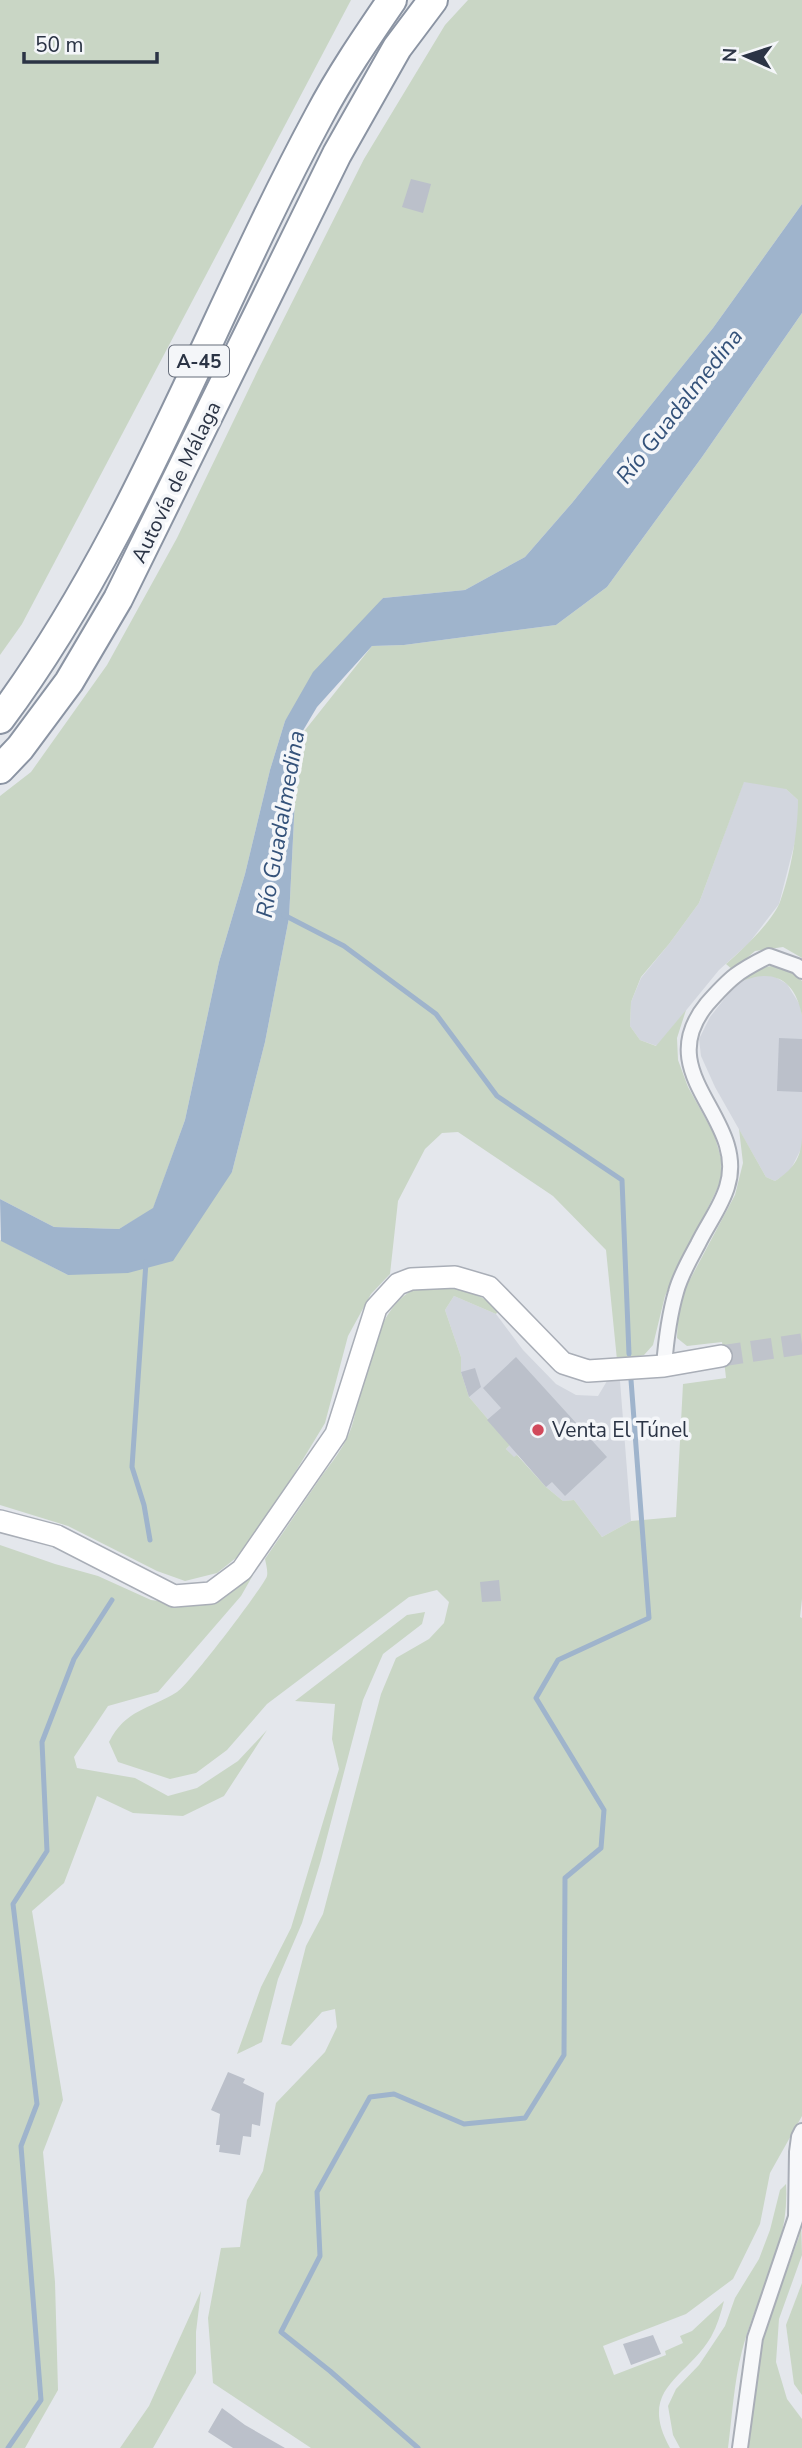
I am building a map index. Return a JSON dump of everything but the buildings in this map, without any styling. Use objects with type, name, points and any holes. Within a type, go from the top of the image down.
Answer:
[{"type":"highway","name":"Autovía de Málaga","points":[[0,719],[46,656],[87,585],[148,468],[319,116],[392,0]]},
{"type":"highway","name":"Autovía de Málaga","points":[[0,769],[20,748],[69,682],[118,599],[337,154],[397,48],[433,0]]},
{"type":"street","points":[[664,1366],[676,1289],[728,1187],[731,1165],[727,1143],[692,1072],[688,1053],[690,1034],[701,1012],[725,983],[740,970],[769,956],[797,966],[802,971]]},
{"type":"street","points":[[0,1521],[57,1536],[174,1596],[211,1593],[242,1570],[336,1434],[376,1308],[398,1284],[411,1279],[455,1277],[489,1287],[563,1363],[588,1371],[664,1366],[721,1356]]},
{"type":"street","points":[[740,2448],[755,2338],[796,2217],[797,2152],[802,2131]]},
{"type":"shaded area","points":[[744,781],[785,788],[798,800],[798,830],[779,904],[749,943],[719,970],[657,1046],[640,1040],[630,1026],[631,1002],[641,978],[699,903]]},
{"type":"shaded area","points":[[754,975],[772,975],[787,984],[800,1005],[802,1016],[802,1147],[790,1171],[775,1181],[766,1177],[715,1087],[701,1056],[699,1039],[710,1017],[736,984]]},
{"type":"shaded area","points":[[454,1296],[496,1314],[523,1350],[556,1384],[576,1395],[598,1396],[607,1381],[620,1381],[631,1521],[602,1537],[574,1500],[563,1501],[546,1487],[518,1455],[514,1458],[506,1449],[510,1445],[469,1397],[461,1372],[461,1357],[445,1310]]},
{"type":"green space","points":[[0,0],[351,0],[22,624],[0,655]]},
{"type":"green space","points":[[468,0],[802,0],[802,204],[713,328],[525,557],[465,590],[383,598],[285,721],[219,962],[185,1120],[153,1209],[119,1229],[54,1227],[0,1199],[0,796],[31,772],[107,665],[177,538],[364,159],[445,25]]},
{"type":"green space","points":[[802,313],[802,958],[783,947],[755,951],[733,970],[726,964],[756,935],[776,910],[787,878],[797,825],[798,800],[786,789],[744,782],[699,903],[641,977],[631,1002],[630,1026],[640,1040],[656,1046],[686,1010],[677,1038],[678,1060],[688,1087],[714,1134],[721,1158],[721,1181],[665,1296],[653,1345],[644,1355],[617,1360],[606,1250],[553,1196],[458,1132],[442,1133],[425,1149],[398,1201],[390,1274],[371,1294],[348,1336],[325,1423],[241,1554],[217,1573],[185,1581],[157,1571],[68,1526],[0,1505],[0,1240],[68,1275],[232,1172],[265,1042],[289,918],[298,739],[372,646],[404,645],[556,625],[607,587]]},
{"type":"green space","points":[[771,966],[790,970],[802,981],[802,1016],[794,992],[779,979],[760,976],[736,984],[752,970]]},
{"type":"green space","points":[[739,1129],[766,1177],[775,1181],[794,1163],[800,1152],[802,1138],[802,2116],[770,2173],[760,2224],[733,2279],[686,2314],[603,2346],[614,2375],[666,2355],[665,2351],[683,2343],[680,2336],[692,2331],[724,2301],[711,2337],[662,2398],[659,2411],[661,2428],[670,2448],[311,2448],[213,2383],[208,2318],[221,2248],[240,2247],[247,2200],[263,2171],[276,2103],[325,2052],[337,2027],[335,2009],[322,2012],[291,2046],[281,2044],[306,1946],[323,1914],[381,1694],[396,1658],[429,1639],[444,1623],[449,1602],[437,1590],[409,1597],[267,1704],[227,1750],[196,1773],[170,1779],[118,1762],[109,1742],[130,1716],[184,1686],[253,1598],[267,1576],[265,1559],[349,1434],[370,1354],[380,1329],[392,1309],[406,1294],[424,1286],[445,1285],[470,1292],[500,1308],[496,1314],[454,1296],[445,1310],[461,1357],[461,1372],[469,1397],[510,1445],[506,1449],[514,1457],[517,1455],[546,1487],[563,1501],[574,1500],[602,1537],[631,1521],[676,1517],[683,1384],[726,1378],[722,1342],[687,1346],[677,1338],[678,1316],[686,1287],[735,1195],[743,1163]]},
{"type":"green space","points":[[0,1545],[98,1576],[151,1600],[190,1605],[223,1599],[253,1575],[241,1596],[158,1692],[108,1706],[74,1757],[77,1768],[135,1778],[168,1796],[197,1788],[238,1761],[267,1730],[224,1796],[183,1816],[133,1813],[97,1796],[64,1883],[32,1911],[63,2100],[43,2152],[55,2282],[58,2390],[25,2448],[0,2448]]},
{"type":"green space","points":[[425,1612],[422,1624],[383,1654],[363,1700],[321,1860],[302,1923],[278,1979],[262,2042],[237,2054],[261,1987],[291,1928],[339,1769],[332,1739],[335,1704],[295,1701],[407,1615]]},
{"type":"green space","points":[[786,2184],[786,2207],[778,2249],[748,2330],[739,2363],[728,2448],[680,2448],[673,2435],[668,2406],[676,2389],[699,2365],[725,2326],[735,2298],[759,2259],[780,2190]]},
{"type":"green space","points":[[801,2217],[802,2255],[779,2319],[776,2362],[787,2399],[802,2419],[802,2448],[747,2448],[758,2349],[799,2237]]},
{"type":"green space","points":[[802,2283],[802,2395],[794,2384],[786,2325]]},
{"type":"green space","points":[[201,2291],[196,2332],[196,2373],[153,2448],[120,2448],[149,2406]]},
{"type":"water","name":"Río Guadalmedina","points":[[802,204],[802,313],[607,587],[556,625],[404,645],[372,646],[317,707],[298,739],[289,918],[265,1042],[232,1172],[173,1261],[128,1273],[68,1275],[1,1241],[0,1199],[54,1227],[119,1229],[153,1208],[185,1120],[219,962],[245,874],[270,770],[285,721],[313,672],[383,598],[465,590],[525,557],[713,328]]},
{"type":"waterway","name":"Río Guadalmedina","points":[[284,915],[344,946],[436,1014],[497,1096],[622,1180],[629,1354]]},
{"type":"waterway","points":[[146,1262],[132,1467],[144,1505],[150,1540]]},
{"type":"waterway","points":[[418,2448],[281,2332],[320,2256],[317,2192],[370,2097],[394,2094],[464,2124],[525,2118],[564,2055],[565,1878],[601,1848],[604,1810],[536,1698],[558,1660],[649,1618],[631,1380]]},
{"type":"waterway","points":[[8,2448],[41,2400],[21,2146],[37,2104],[13,1904],[47,1851],[42,1742],[74,1659],[112,1600]]},
{"type":"tunnel","points":[[721,1356],[802,1344]]},
{"type":"place","name":"Venta El Túnel","points":[[538,1430]]}]
